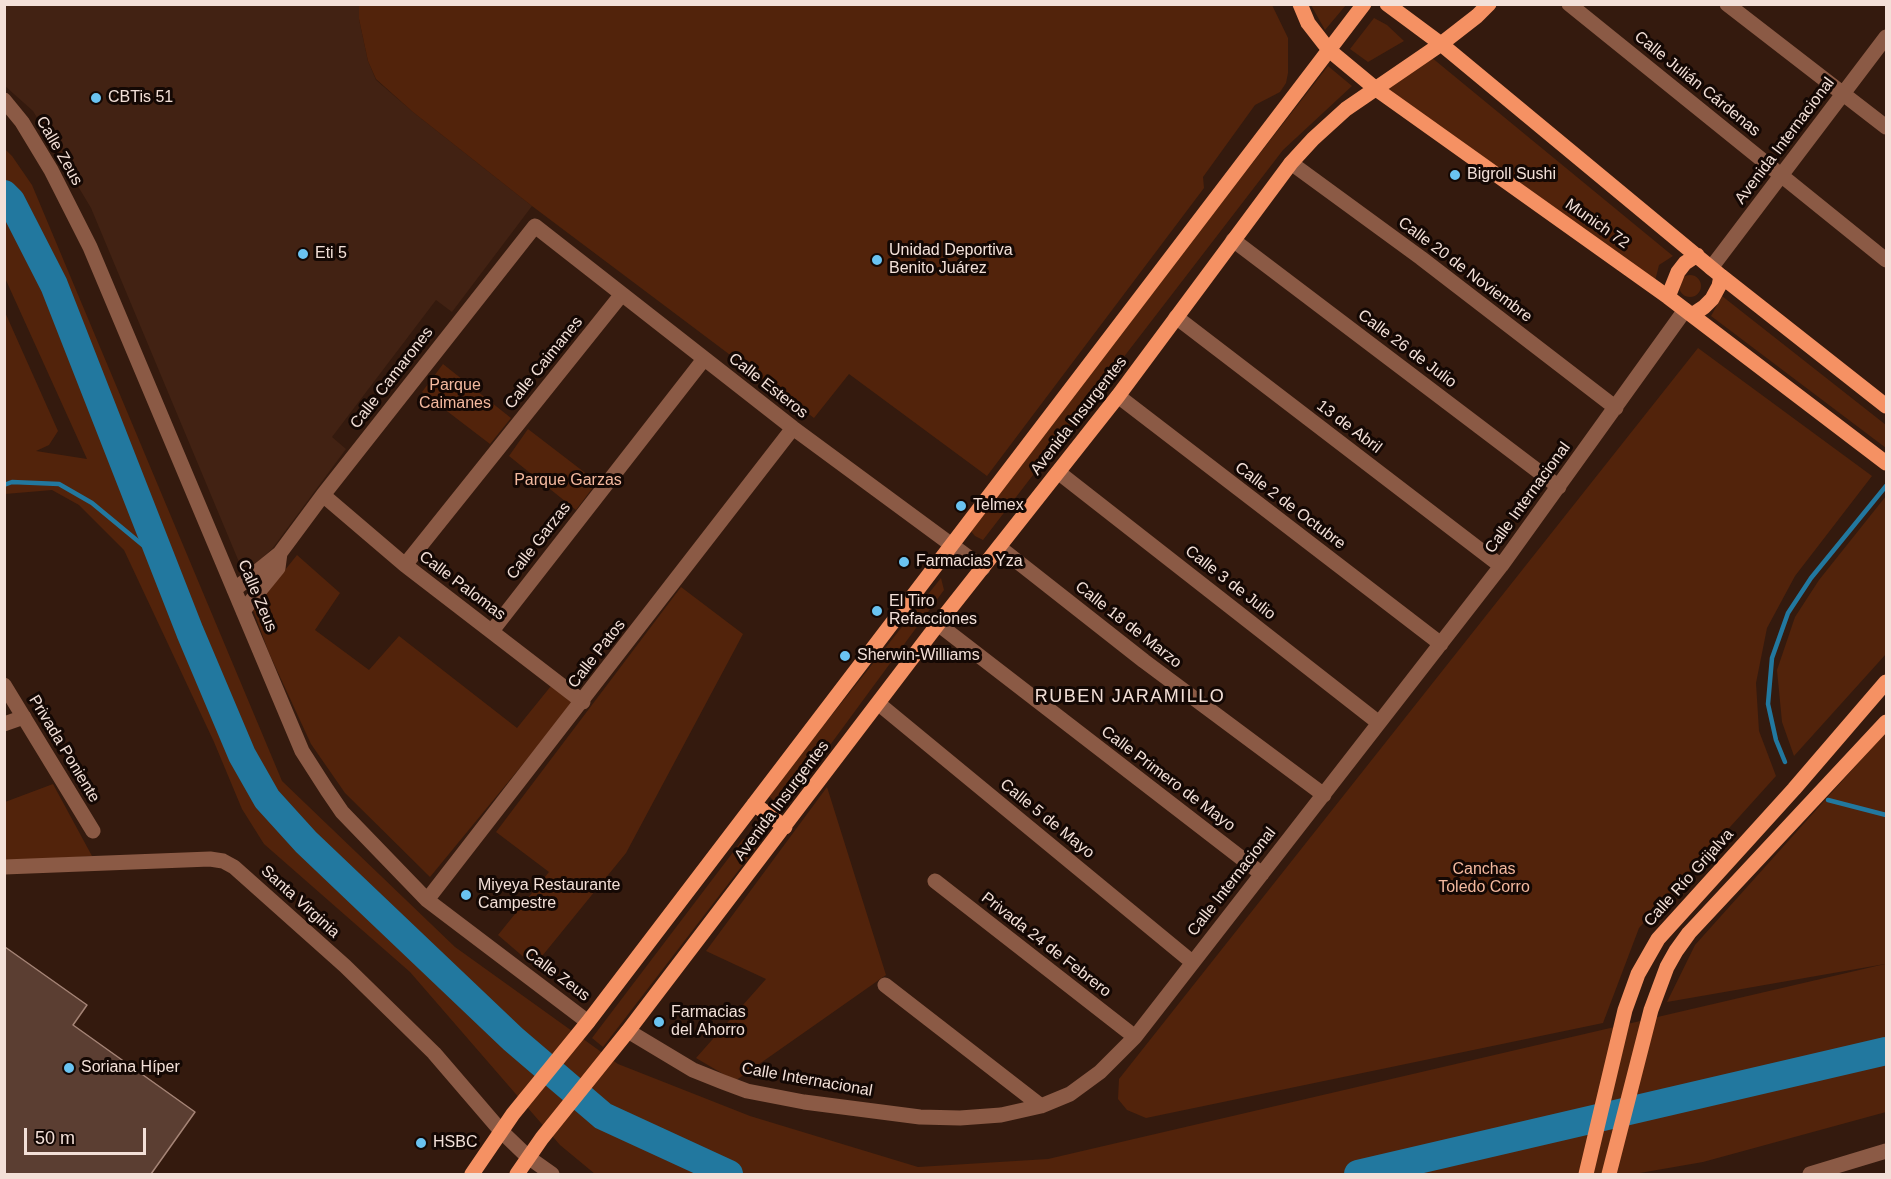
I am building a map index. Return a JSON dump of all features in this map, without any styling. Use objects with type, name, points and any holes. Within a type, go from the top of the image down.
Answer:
[{"type":"main road","name":"Munich 72","points":[[1300,4],[1308,23],[1329,50],[1376,89],[1668,297],[1887,463]]},
{"type":"main road","name":"Avenida Insurgentes","points":[[472,1174],[513,1114],[588,1022],[1364,4]]},
{"type":"main road","points":[[1387,4],[1441,44],[1716,272],[1887,406]]},
{"type":"main road","name":"Avenida Insurgentes","points":[[517,1174],[542,1138],[628,1031],[982,567],[1118,396],[1291,163],[1332,121],[1441,44],[1489,4]]},
{"type":"main road","points":[[1668,297],[1678,272],[1685,263],[1697,255]]},
{"type":"main road","points":[[1688,312],[1704,307],[1712,299],[1719,286],[1716,272]]},
{"type":"main road","name":"Calle Río Grijalva","points":[[1586,1174],[1625,1010],[1638,974],[1658,939],[1887,682]]},
{"type":"main road","points":[[1608,1174],[1651,1010],[1667,967],[1689,933],[1887,722]]},
{"type":"main road","points":[[754,804],[785,827]]},
{"type":"street","name":"Calle Julián Cárdenas","points":[[1569,4],[1887,260]]},
{"type":"street","points":[[1727,4],[1887,127]]},
{"type":"street","name":"Avenida Internacional","points":[[1716,272],[1781,175],[1887,37]]},
{"type":"street","name":"Calle Zeus","points":[[4,100],[22,122],[51,170],[90,247],[302,751],[342,812],[428,900],[588,1022]]},
{"type":"street","name":"Calle 20 de Noviembre","points":[[1291,163],[1421,258],[1616,408]]},
{"type":"street","name":"Calle Esteros","points":[[535,226],[793,428],[982,567]]},
{"type":"street","name":"Calle Camarones","points":[[234,590],[280,553],[535,226]]},
{"type":"street","name":"Calle 26 de Julio","points":[[1233,240],[1559,487]]},
{"type":"street","name":"Calle Caimanes","points":[[405,565],[622,294]]},
{"type":"street","name":"Calle Internacional","points":[[628,1031],[693,1070],[747,1091],[781,1098],[920,1117],[960,1118],[1001,1115],[1041,1106],[1070,1094],[1100,1072],[1136,1037],[1441,644],[1688,312]]},
{"type":"street","name":"13 de Abril","points":[[1176,317],[1500,566]]},
{"type":"street","name":"Calle Garzas","points":[[492,631],[704,359]]},
{"type":"street","name":"Calle 2 de Octubre","points":[[1118,396],[1441,644]]},
{"type":"street","name":"Calle Patos","points":[[428,900],[793,428]]},
{"type":"street","name":"Calle 3 de Julio","points":[[1058,472],[1379,723]]},
{"type":"street","name":"Calle Palomas","points":[[323,495],[405,565],[583,702]]},
{"type":"street","name":"Calle 18 de Marzo","points":[[999,547],[1144,661],[1323,795]]},
{"type":"street","name":"Calle Camarones","points":[[243,611],[278,567],[280,553]]},
{"type":"street","name":"Calle Primero de Mayo","points":[[938,624],[1262,874]]},
{"type":"street","name":"Privada Poniente","points":[[4,685],[93,831]]},
{"type":"street","name":"Calle 5 de Mayo","points":[[879,704],[1192,962]]},
{"type":"street","points":[[4,724],[24,717]]},
{"type":"street","name":"Santa Virginia","points":[[4,867],[210,859],[223,861],[234,867],[345,966],[426,1045],[501,1131],[528,1157],[552,1174]]},
{"type":"street","name":"Privada 24 de Febrero","points":[[935,881],[1136,1037]]},
{"type":"street","points":[[885,985],[1041,1106]]},
{"type":"street","points":[[1810,1174],[1887,1151]]},
{"type":"shaded area","name":"Eti 5","points":[[5,5],[359,5],[359,19],[368,61],[376,80],[532,206],[452,312],[436,300],[332,437],[346,449],[272,549],[244,574],[91,208],[33,111],[5,86]]},
{"type":"green space","name":"Unidad Deportiva Benito Juárez","points":[[359,5],[1272,5],[1288,38],[1288,73],[1286,83],[1280,92],[1255,105],[1203,177],[1204,188],[987,476],[849,374],[814,418],[532,206],[413,112],[376,79],[368,61],[359,19]]},
{"type":"green space","points":[[1311,5],[1346,5],[1325,30]]},
{"type":"green space","points":[[1374,18],[1387,25],[1404,41],[1368,62],[1350,49]]},
{"type":"green space","points":[[1431,57],[1673,256],[1659,265],[1655,281],[1387,89]]},
{"type":"green space","points":[[1328,66],[1352,86],[1283,150],[983,540],[975,536],[968,528]]},
{"type":"green space","points":[[5,149],[32,185],[282,781],[455,947],[618,1064],[750,1116],[918,1167],[1048,1159],[1885,964],[1667,1002],[1695,945],[1886,732],[1886,1112],[1703,1162],[1634,1174],[595,1174],[560,1145],[410,972],[264,844],[242,809],[214,742],[124,550],[79,505],[52,490],[5,494],[4,310],[58,431],[49,445],[36,451],[87,459],[5,278]]},
{"type":"green space","points":[[1690,275],[1698,278],[1701,286],[1698,294],[1690,297],[1682,294],[1679,286],[1682,278]]},
{"type":"green space","points":[[1722,296],[1886,425],[1886,448],[1711,316]]},
{"type":"green space","name":"Canchas Toledo Corro","points":[[1698,348],[1872,476],[1795,576],[1767,628],[1756,683],[1759,731],[1776,776],[1639,928],[1603,1023],[1146,1118],[1127,1110],[1118,1099],[1119,1079]]},
{"type":"green space","name":"Parque Caimanes","points":[[443,364],[511,418],[490,444],[422,392]]},
{"type":"green space","name":"Parque Garzas","points":[[528,429],[597,482],[576,510],[509,456]]},
{"type":"green space","points":[[1886,496],[1886,654],[1794,756],[1782,722],[1777,670],[1795,617],[1819,580]]},
{"type":"green space","points":[[297,555],[340,593],[315,630],[369,670],[399,636],[517,728],[551,686],[574,702],[430,877],[345,793],[311,744],[269,653],[253,610]]},
{"type":"green space","points":[[941,578],[944,590],[786,805],[776,803],[768,795]]},
{"type":"green space","points":[[681,587],[743,634],[626,853],[534,966],[498,935],[549,872],[496,832]]},
{"type":"green space","points":[[53,784],[92,856],[5,862],[5,802]]},
{"type":"green space","points":[[827,787],[886,975],[735,1081],[696,1058],[766,979],[706,951]]},
{"type":"green space","points":[[755,838],[755,849],[603,1047],[592,1038],[743,839]]},
{"type":"building","name":"Soriana Híper","points":[[5,947],[87,1005],[73,1025],[195,1112],[151,1174],[4,1174]]},
{"type":"waterway","points":[[4,194],[11,201],[54,285],[190,632],[242,755],[267,799],[306,842],[513,1039],[603,1116],[729,1174]]},
{"type":"waterway","points":[[4,485],[12,482],[59,484],[92,503],[162,561]]},
{"type":"waterway","points":[[1785,762],[1776,740],[1768,704],[1772,658],[1788,613],[1811,578],[1886,486]]},
{"type":"waterway","points":[[1828,800],[1886,815]]},
{"type":"waterway","points":[[1358,1174],[1886,1051]]},
{"type":"place","name":"CBTis 51","points":[[96,98]]},
{"type":"place","name":"Bigroll Sushi","points":[[1455,175]]},
{"type":"place","name":"Eti 5","points":[[303,254]]},
{"type":"place","name":"Unidad Deportiva Benito Juárez","points":[[877,260]]},
{"type":"place","name":"Telmex","points":[[961,506]]},
{"type":"place","name":"Farmacias Yza","points":[[904,562]]},
{"type":"place","name":"El Tiro Refacciones","points":[[877,611]]},
{"type":"place","name":"Sherwin-Williams","points":[[845,656]]},
{"type":"place","name":"Miyeya Restaurante Campestre","points":[[466,895]]},
{"type":"place","name":"Farmacias del Ahorro","points":[[659,1022]]},
{"type":"place","name":"Soriana Híper","points":[[69,1068]]},
{"type":"place","name":"HSBC","points":[[421,1143]]},
{"type":"district","name":"RUBEN JARAMILLO","points":[[1130,697]]}]
